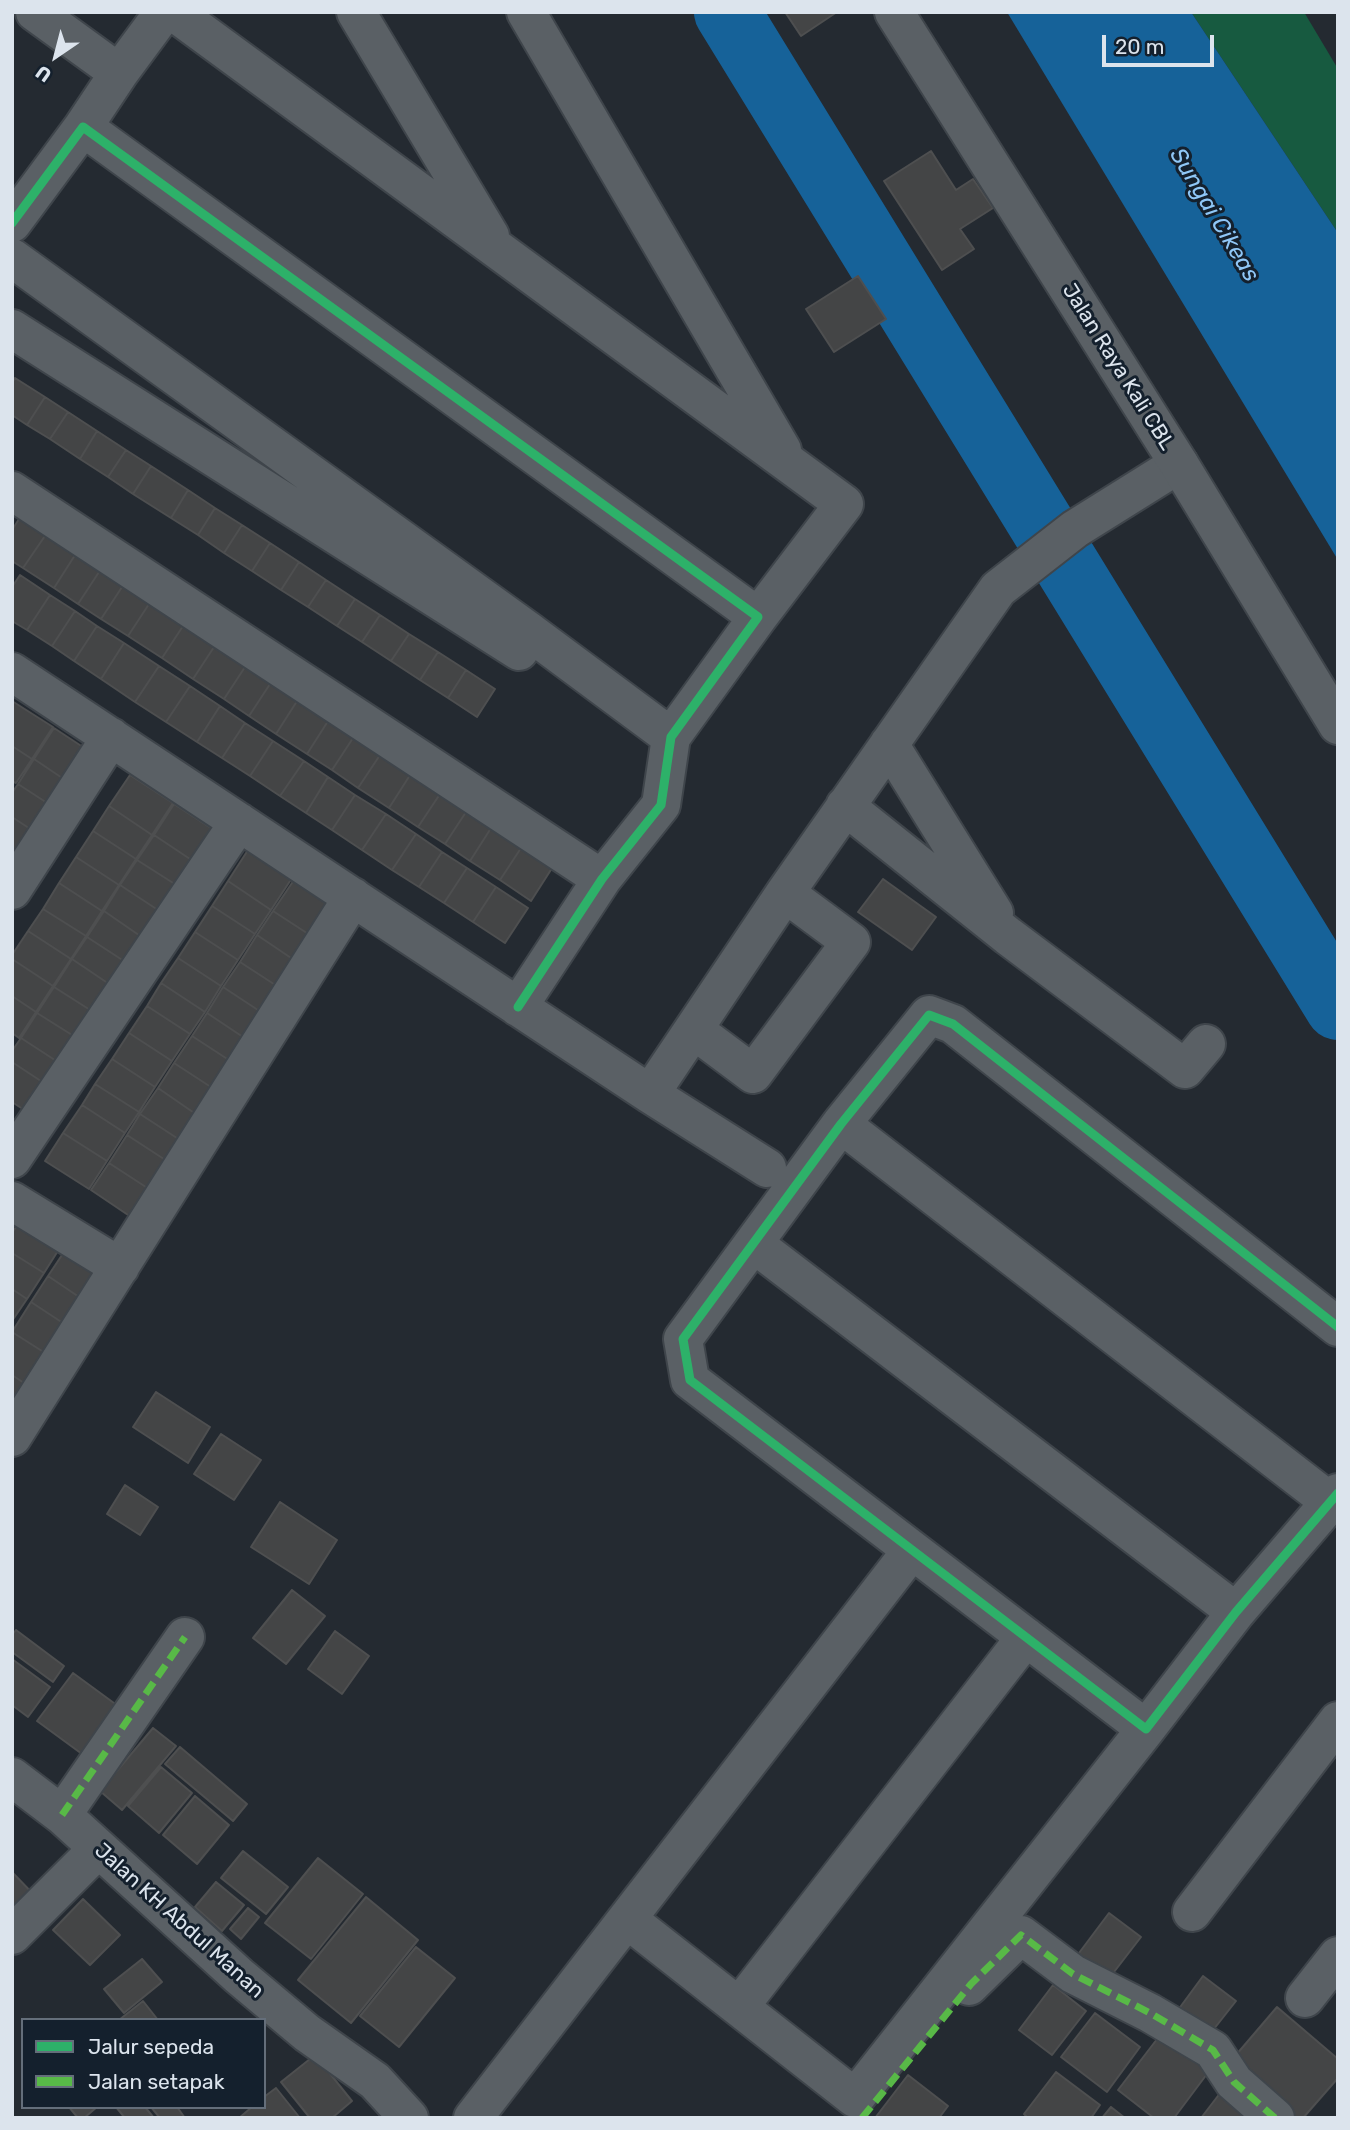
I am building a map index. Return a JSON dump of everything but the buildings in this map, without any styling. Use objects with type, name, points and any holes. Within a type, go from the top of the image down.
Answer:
[{"type":"street","points":[[35,12],[119,73]]},
{"type":"street","points":[[12,223],[164,12]]},
{"type":"street","points":[[174,12],[844,504],[671,737],[661,805],[602,879],[519,1007]]},
{"type":"street","points":[[356,12],[498,250]]},
{"type":"street","points":[[526,12],[790,464]]},
{"type":"street","name":"Jalan Raya Kali CBL","points":[[894,12],[1179,464],[1338,725]]},
{"type":"street","points":[[83,127],[758,617]]},
{"type":"street","points":[[12,258],[671,737]]},
{"type":"street","points":[[12,329],[519,651],[530,634]]},
{"type":"street","points":[[650,1094],[785,893],[998,589],[1075,529],[1179,464]]},
{"type":"street","points":[[12,491],[602,879]]},
{"type":"street","points":[[12,672],[650,1094],[767,1168]]},
{"type":"street","points":[[12,891],[111,737]]},
{"type":"street","points":[[889,744],[1008,936]]},
{"type":"street","points":[[845,806],[1008,936],[1185,1069],[1206,1044]]},
{"type":"street","points":[[12,1159],[240,822]]},
{"type":"street","points":[[694,1030],[753,1074],[851,942],[785,893]]},
{"type":"street","points":[[12,1437],[353,897]]},
{"type":"street","points":[[1146,1729],[690,1380],[682,1339],[841,1124],[929,1015],[953,1024],[1338,1326]]},
{"type":"street","points":[[626,1919],[855,2098],[1236,1612],[1331,1512],[841,1124]]},
{"type":"street","points":[[12,1201],[120,1267]]},
{"type":"street","points":[[754,1244],[1236,1612]]},
{"type":"street","points":[[473,2118],[912,1550]]},
{"type":"street","points":[[62,1815],[185,1637]]},
{"type":"street","points":[[739,2007],[1026,1637]]},
{"type":"street","points":[[1192,1912],[1338,1721]]},
{"type":"street","name":"Jalan KH Abdul Manan","points":[[12,1777],[62,1815],[178,1922],[307,2033],[376,2081],[409,2118]]},
{"type":"street","points":[[12,1935],[98,1849]]},
{"type":"street","points":[[862,2118],[971,1984],[1021,1935],[1073,1974],[1150,2013],[1213,2050],[1234,2082],[1275,2118]]},
{"type":"street","points":[[1305,1998],[1338,1956]]},
{"type":"green space","points":[[1191,12],[1304,12],[1338,69],[1338,233]]},
{"type":"water","name":"Sungai Cikeas","points":[[1007,12],[1191,12],[1338,233],[1338,560]]},
{"type":"waterway","points":[[727,12],[1338,1007]]},
{"type":"marked path","points":[[62,1815],[185,1637]]},
{"type":"marked path","points":[[862,2118],[971,1984],[1021,1935],[1073,1974],[1150,2013],[1213,2050],[1234,2082],[1275,2118]]},
{"type":"cycle path","points":[[12,223],[83,127],[758,617],[671,737],[661,805],[602,879],[518,1007]]},
{"type":"cycle path","points":[[1338,1327],[953,1024],[929,1015],[841,1124],[683,1339],[690,1380],[1146,1729],[1236,1612],[1338,1493]]}]
